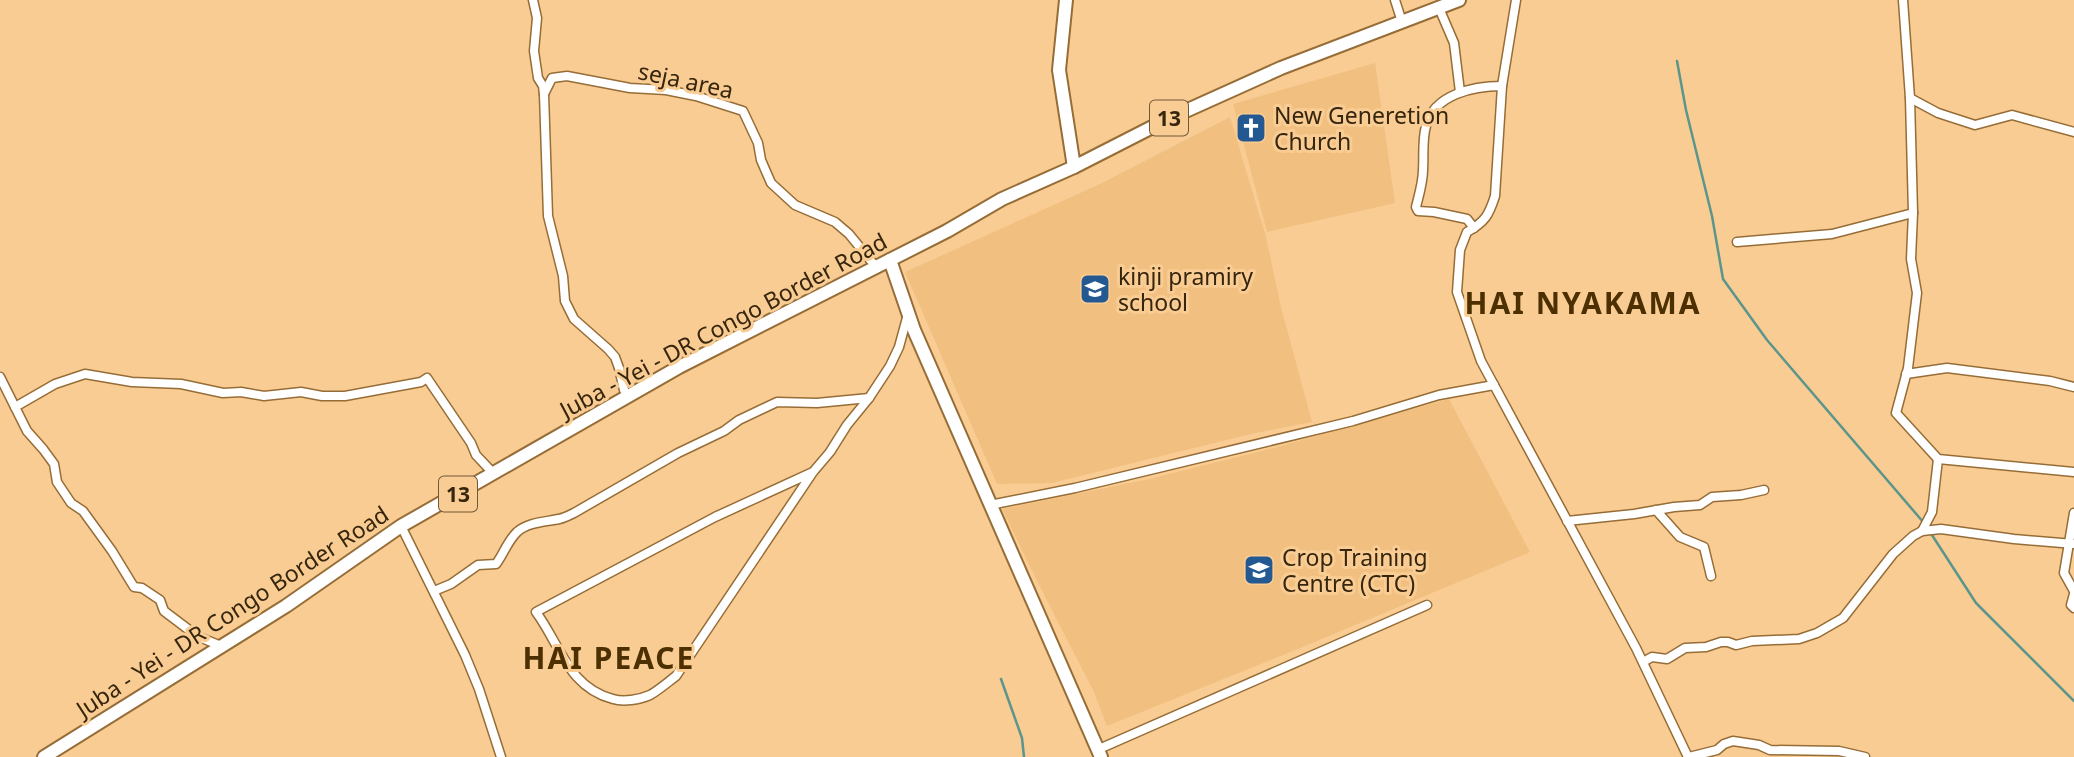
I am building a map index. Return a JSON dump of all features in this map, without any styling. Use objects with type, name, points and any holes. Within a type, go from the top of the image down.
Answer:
[{"type":"main road","points":[[1066,0],[1059,70],[1074,167]]},
{"type":"main road","name":"Juba - Yei - DR Congo Border Road","points":[[44,757],[286,606],[401,526],[679,368],[947,231],[1002,200],[1170,118],[1247,82],[1459,0]]},
{"type":"main road","points":[[890,260],[908,314],[1100,753]]},
{"type":"street","points":[[533,0],[537,18],[534,51],[538,78],[544,94],[548,216],[563,276],[565,301],[574,319],[615,356],[624,390],[629,396]]},
{"type":"street","points":[[1395,0],[1402,22]]},
{"type":"street","points":[[1516,0],[1502,86],[1495,196],[1482,224],[1467,232],[1460,250],[1457,292],[1481,361],[1643,662],[1689,757],[1706,754],[1733,741],[1743,741],[1770,750],[1839,751],[1865,757]]},
{"type":"street","points":[[1903,0],[1910,98],[1913,213],[1911,259],[1917,293],[1908,368],[1896,413],[1938,459],[2074,472]]},
{"type":"street","points":[[1439,8],[1454,43],[1460,92]]},
{"type":"street","name":"seja area","points":[[544,94],[552,78],[567,76],[630,88],[666,90],[696,96],[743,111],[758,143],[761,160],[771,183],[795,205],[835,222],[849,234],[876,267]]},
{"type":"street","points":[[1474,228],[1467,219],[1418,211],[1416,207],[1423,172],[1426,124],[1439,105],[1460,92],[1474,87],[1502,86]]},
{"type":"street","points":[[1910,98],[1938,113],[1975,125],[2012,115],[2074,132]]},
{"type":"street","points":[[1737,242],[1832,234],[1913,213]]},
{"type":"street","points":[[813,472],[715,517],[536,612],[574,676],[586,688],[621,702],[649,695],[676,676],[813,472],[890,366],[908,314]]},
{"type":"street","points":[[1906,374],[1947,368],[2050,381],[2074,387]]},
{"type":"street","points":[[15,407],[55,384],[85,374],[132,382],[181,384],[223,393],[241,392],[264,396],[301,392],[323,396],[351,395],[421,382],[427,378],[471,443],[476,456],[494,474]]},
{"type":"street","points":[[0,377],[27,431],[54,464],[57,482],[71,503],[83,511],[134,587],[160,600],[164,611],[197,636],[221,646]]},
{"type":"street","points":[[990,505],[1075,488],[1353,421],[1439,396],[1494,385]]},
{"type":"street","points":[[434,591],[451,584],[478,565],[496,564],[501,552],[518,531],[525,527],[574,513],[678,453],[777,402],[817,403],[869,398]]},
{"type":"street","points":[[1922,531],[1932,512],[1938,459]]},
{"type":"street","points":[[1567,521],[1700,505],[1712,497],[1764,490]]},
{"type":"street","points":[[1656,510],[1680,537],[1704,547],[1711,576]]},
{"type":"street","points":[[2074,513],[2071,544],[2064,573],[2074,593],[2071,605],[2074,608]]},
{"type":"street","points":[[401,526],[465,655],[501,757]]},
{"type":"street","points":[[1643,662],[1652,657],[1667,659],[1685,648],[1706,647],[1721,642],[1736,645],[1752,641],[1799,639],[1817,633],[1843,618],[1893,554],[1922,531],[1941,529],[2071,544]]},
{"type":"street","points":[[1100,753],[1427,604]]},
{"type":"shaded area","points":[[1375,63],[1395,203],[1267,232],[1233,104]]},
{"type":"shaded area","name":"kinji pramiry school","points":[[1230,117],[1266,237],[1281,307],[1312,422],[1251,434],[1052,483],[997,484],[905,272],[1100,184]]},
{"type":"shaded area","name":"Crop Training Centre (CTC)","points":[[1449,399],[1530,552],[1107,726],[1093,690],[1002,509],[1149,479]]},
{"type":"waterway","points":[[1677,61],[1712,216],[1723,279],[1767,340],[1924,523]]},
{"type":"waterway","points":[[1930,532],[1976,603],[2074,701]]},
{"type":"waterway","points":[[1001,679],[1022,738],[1024,757]]},
{"type":"place","name":"New Generetion Church","points":[[1251,128]]},
{"type":"place","name":"kinji pramiry school","points":[[1095,289]]},
{"type":"place","name":"Crop Training Centre (CTC)","points":[[1259,570]]},
{"type":"district","name":"HAI NYAKAMA","points":[[1583,302]]},
{"type":"district","name":"HAI PEACE","points":[[609,657]]}]
